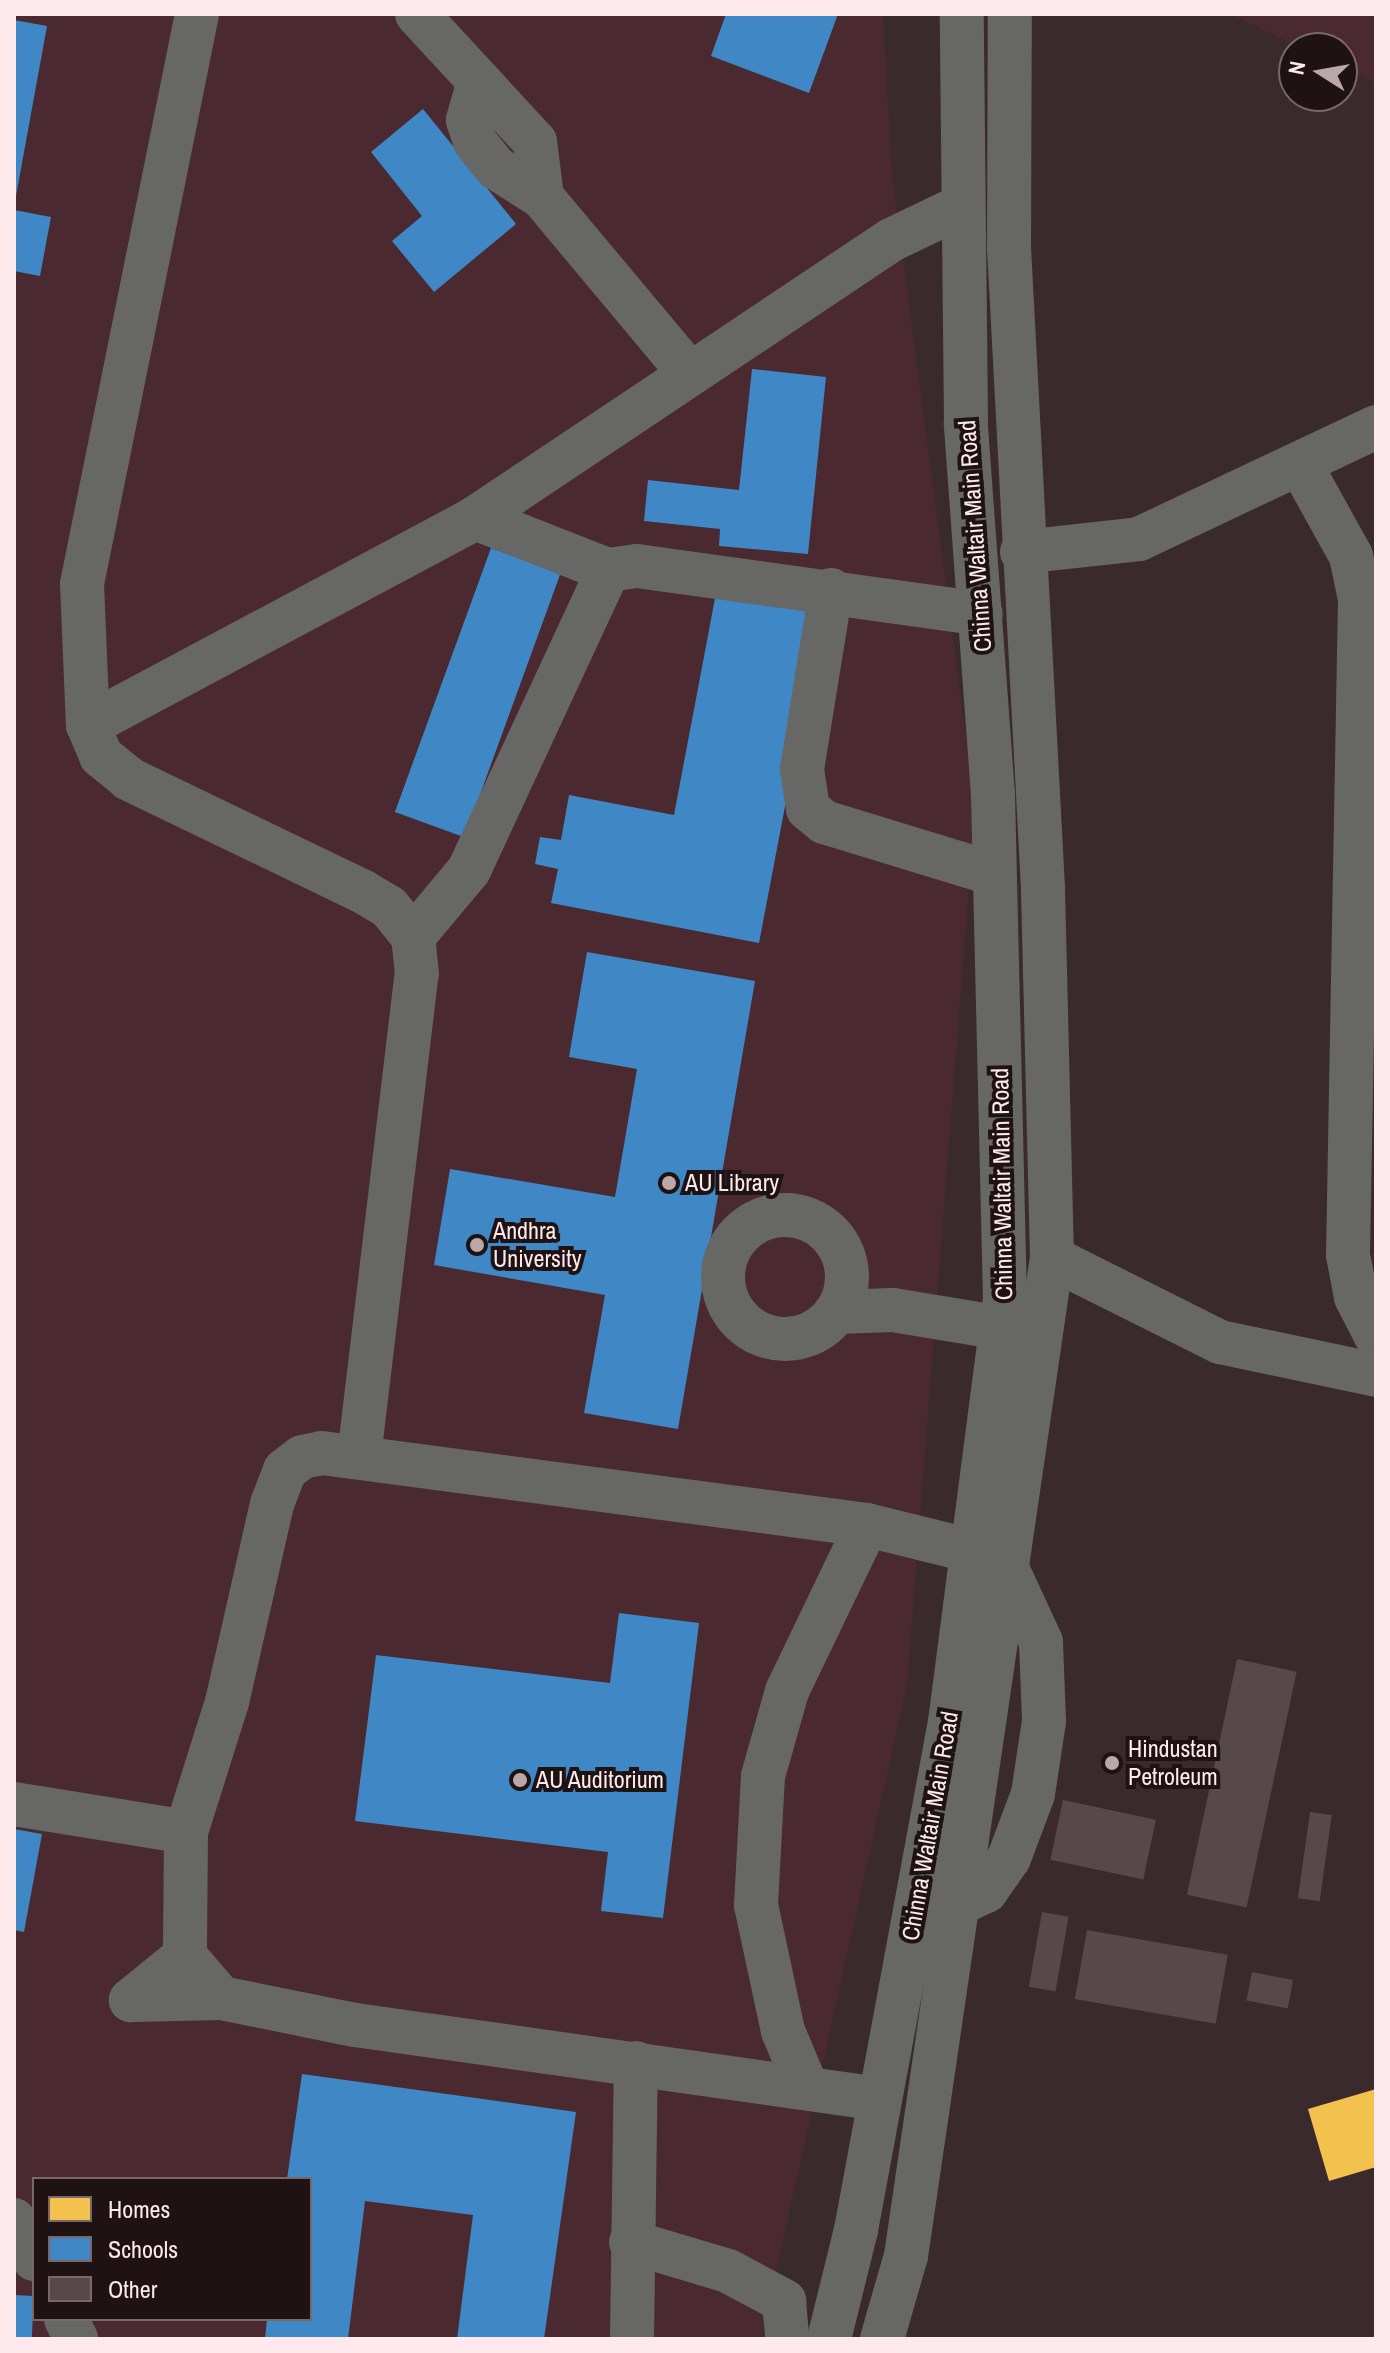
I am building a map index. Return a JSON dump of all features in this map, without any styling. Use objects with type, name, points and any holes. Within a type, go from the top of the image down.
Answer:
[{"type":"street","points":[[197,14],[82,584],[88,725],[101,756],[129,779],[362,891],[389,907],[413,937],[417,974],[359,1457]]},
{"type":"street","points":[[417,14],[479,81],[468,120],[475,142],[496,168],[542,197],[689,373]]},
{"type":"street","name":"Chinna Waltair Main Road","points":[[802,2338],[880,2099],[950,1722],[1002,1328],[994,874],[960,207],[962,14]]},
{"type":"street","name":"Chinna Waltair Main Road","points":[[882,2339],[906,2256],[1010,1575],[1052,1258],[1043,888],[1022,552],[1009,248],[1010,14]]},
{"type":"street","points":[[88,725],[475,518],[891,240],[960,207]]},
{"type":"street","points":[[1022,552],[1139,539],[1376,427]]},
{"type":"street","points":[[1300,464],[1351,556],[1360,599],[1348,1255],[1356,1297],[1376,1336]]},
{"type":"street","points":[[475,518],[608,570],[637,566],[831,590],[981,614]]},
{"type":"street","points":[[413,937],[469,870],[608,570]]},
{"type":"street","points":[[831,590],[802,769],[808,809],[824,822],[994,874]]},
{"type":"street","points":[[1052,1258],[1220,1342],[1376,1375]]},
{"type":"street","points":[[836,1312],[893,1310],[1002,1328]]},
{"type":"street","points":[[221,1998],[185,1956],[186,1832],[227,1702],[285,1470],[322,1453],[359,1457],[867,1525],[972,1551]]},
{"type":"street","points":[[806,2086],[783,2031],[756,1905],[763,1776],[787,1691],[867,1525]]},
{"type":"street","points":[[14,1804],[186,1832]]},
{"type":"street","points":[[185,1956],[131,2000],[221,1998],[355,2025],[806,2086],[880,2099]]},
{"type":"street","points":[[632,2339],[631,2242],[636,2063]]},
{"type":"street","points":[[14,2220],[32,2255]]},
{"type":"street","points":[[631,2242],[728,2271],[784,2301],[802,2338]]},
{"type":"street","points":[[67,2321],[76,2339]]},
{"type":"shaded area","name":"Andhra University","points":[[14,14],[883,14],[892,175],[975,806],[907,1685],[761,2339],[14,2339]]},
{"type":"shaded area","points":[[1230,14],[1376,14],[1376,83],[1358,75],[1358,32],[1278,32],[1278,37]]},
{"type":"building: Homes","points":[[1376,2089],[1376,2167],[1329,2181],[1308,2109]]},
{"type":"building: Schools","points":[[726,14],[838,14],[809,93],[711,56]]},
{"type":"building: Schools","points":[[14,20],[47,26],[16,196],[14,196]]},
{"type":"building: Schools","points":[[423,109],[516,224],[434,292],[392,241],[422,216],[371,152]]},
{"type":"building: Schools","points":[[14,210],[51,217],[40,276],[14,271]]},
{"type":"building: Schools","points":[[752,369],[826,377],[808,554],[719,546],[720,529],[644,521],[648,480],[739,490]]},
{"type":"building: Schools","points":[[491,548],[561,573],[464,837],[395,812]]},
{"type":"building: Schools","points":[[716,593],[822,612],[759,943],[551,903],[558,869],[535,864],[540,837],[561,840],[569,795],[674,815]]},
{"type":"building: Schools","name":"AU Library","points":[[587,952],[755,981],[678,1429],[584,1413],[605,1295],[434,1265],[450,1169],[615,1197],[637,1069],[569,1057]]},
{"type":"building: Schools","name":"AU Auditorium","points":[[619,1613],[699,1623],[663,1918],[601,1911],[608,1852],[355,1821],[376,1655],[610,1683]]},
{"type":"building: Schools","points":[[14,1829],[42,1834],[24,1932],[14,1930]]},
{"type":"building: Schools","points":[[302,2074],[576,2112],[544,2339],[457,2339],[473,2215],[365,2201],[348,2339],[265,2339],[267,2321],[312,2321],[312,2177],[287,2177]]},
{"type":"building: Schools","points":[[14,2295],[32,2296],[32,2339],[14,2339]]},
{"type":"building: Other","points":[[1237,1659],[1297,1672],[1247,1907],[1187,1895]]},
{"type":"building: Other","points":[[1063,1800],[1156,1820],[1143,1879],[1050,1860]]},
{"type":"building: Other","points":[[1310,1812],[1332,1815],[1320,1901],[1298,1898]]},
{"type":"building: Other","points":[[1042,1912],[1069,1917],[1055,1992],[1029,1987]]},
{"type":"building: Other","points":[[1087,1930],[1228,1955],[1216,2024],[1075,1999]]},
{"type":"building: Other","points":[[1252,1972],[1293,1980],[1288,2008],[1246,2000]]},
{"type":"place","name":"AU Library","points":[[669,1183]]},
{"type":"place","name":"Andhra University","points":[[477,1245]]},
{"type":"place","name":"Hindustan Petroleum","points":[[1112,1763]]},
{"type":"place","name":"AU Auditorium","points":[[520,1780]]}]
